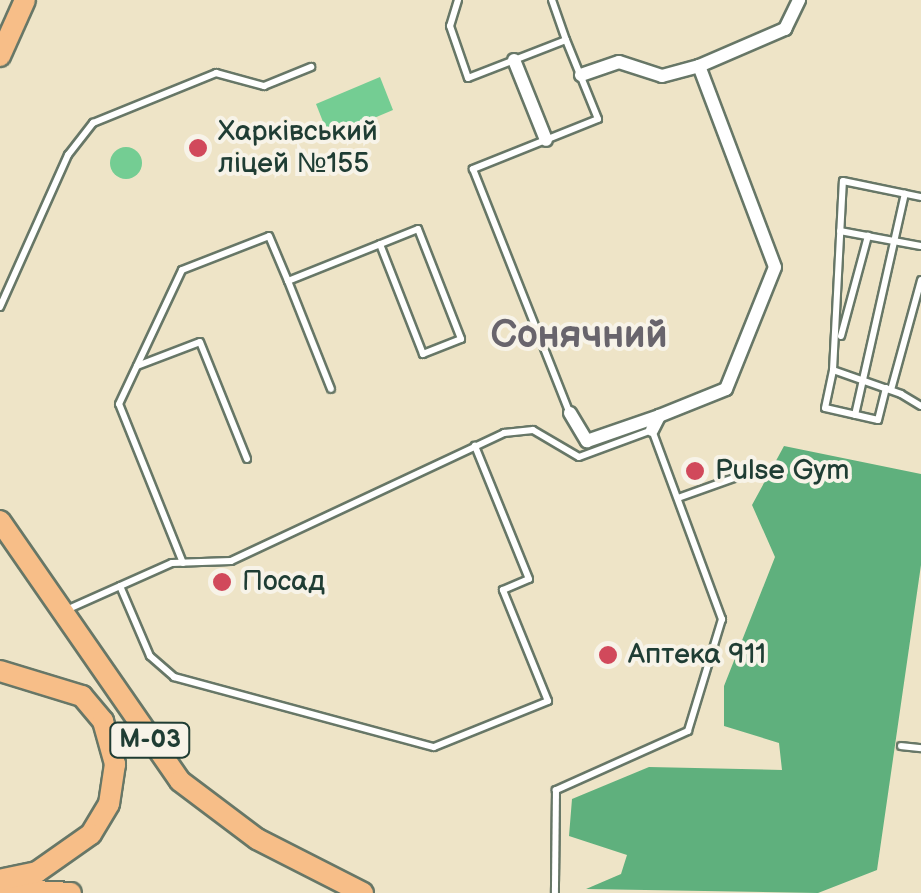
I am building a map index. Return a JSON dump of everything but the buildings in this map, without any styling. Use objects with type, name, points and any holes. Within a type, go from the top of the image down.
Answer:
[{"type":"main road","points":[[0,56],[26,0]]},
{"type":"main road","name":"М-03","points":[[0,521],[58,613],[180,781],[257,839],[363,893]]},
{"type":"main road","name":"М-03","points":[[0,671],[82,696],[103,721],[115,764],[110,804],[90,834],[37,872],[0,880]]},
{"type":"main road","points":[[0,889],[71,893]]},
{"type":"street","points":[[580,75],[620,62],[662,76],[698,66],[785,29],[799,0]]},
{"type":"street","points":[[514,60],[546,140]]},
{"type":"street","points":[[570,413],[587,441],[726,389],[774,267],[698,66]]},
{"type":"street","points":[[652,430],[659,416]]},
{"type":"lane","points":[[458,0],[450,26],[468,78],[566,40]]},
{"type":"lane","points":[[552,0],[598,119],[473,169],[570,413]]},
{"type":"lane","points":[[0,307],[68,155],[94,123],[216,73],[264,86],[311,67]]},
{"type":"lane","points":[[840,338],[843,181],[921,197]]},
{"type":"lane","points":[[856,415],[905,194]]},
{"type":"lane","points":[[288,281],[380,244],[418,230],[461,339],[423,354],[380,244]]},
{"type":"lane","points":[[840,230],[921,246]]},
{"type":"lane","points":[[183,563],[119,404],[182,270],[270,236],[331,390]]},
{"type":"lane","points":[[868,236],[825,408],[878,420],[921,280]]},
{"type":"lane","points":[[137,366],[200,342],[247,459]]},
{"type":"lane","points":[[833,370],[888,389],[921,406]]},
{"type":"lane","points":[[58,613],[183,563],[231,561],[475,446],[533,430],[579,457],[652,430],[722,619],[698,700],[679,737],[556,790],[555,893]]},
{"type":"lane","points":[[120,586],[150,656],[174,678],[434,747],[548,701],[502,590],[529,579],[475,446]]},
{"type":"lane","points":[[678,498],[734,478]]},
{"type":"lane","points":[[901,746],[921,748]]},
{"type":"green space","points":[[380,77],[393,110],[329,137],[316,104]]},
{"type":"green space","points":[[126,147],[137,152],[142,163],[137,174],[126,179],[115,174],[110,163],[115,152]]},
{"type":"green space","points":[[784,446],[921,474],[921,565],[877,870],[818,893],[586,889],[621,874],[627,855],[569,836],[572,799],[649,767],[782,770],[779,743],[724,726],[724,686],[775,557],[752,505]]},
{"type":"place","name":"Харківський ліцей №155","points":[[198,148]]},
{"type":"place","name":"Pulse Gym","points":[[695,471]]},
{"type":"place","name":"Посад","points":[[222,582]]},
{"type":"place","name":"Аптека 911","points":[[608,655]]},
{"type":"district","name":"Сонячний","points":[[579,336]]}]
